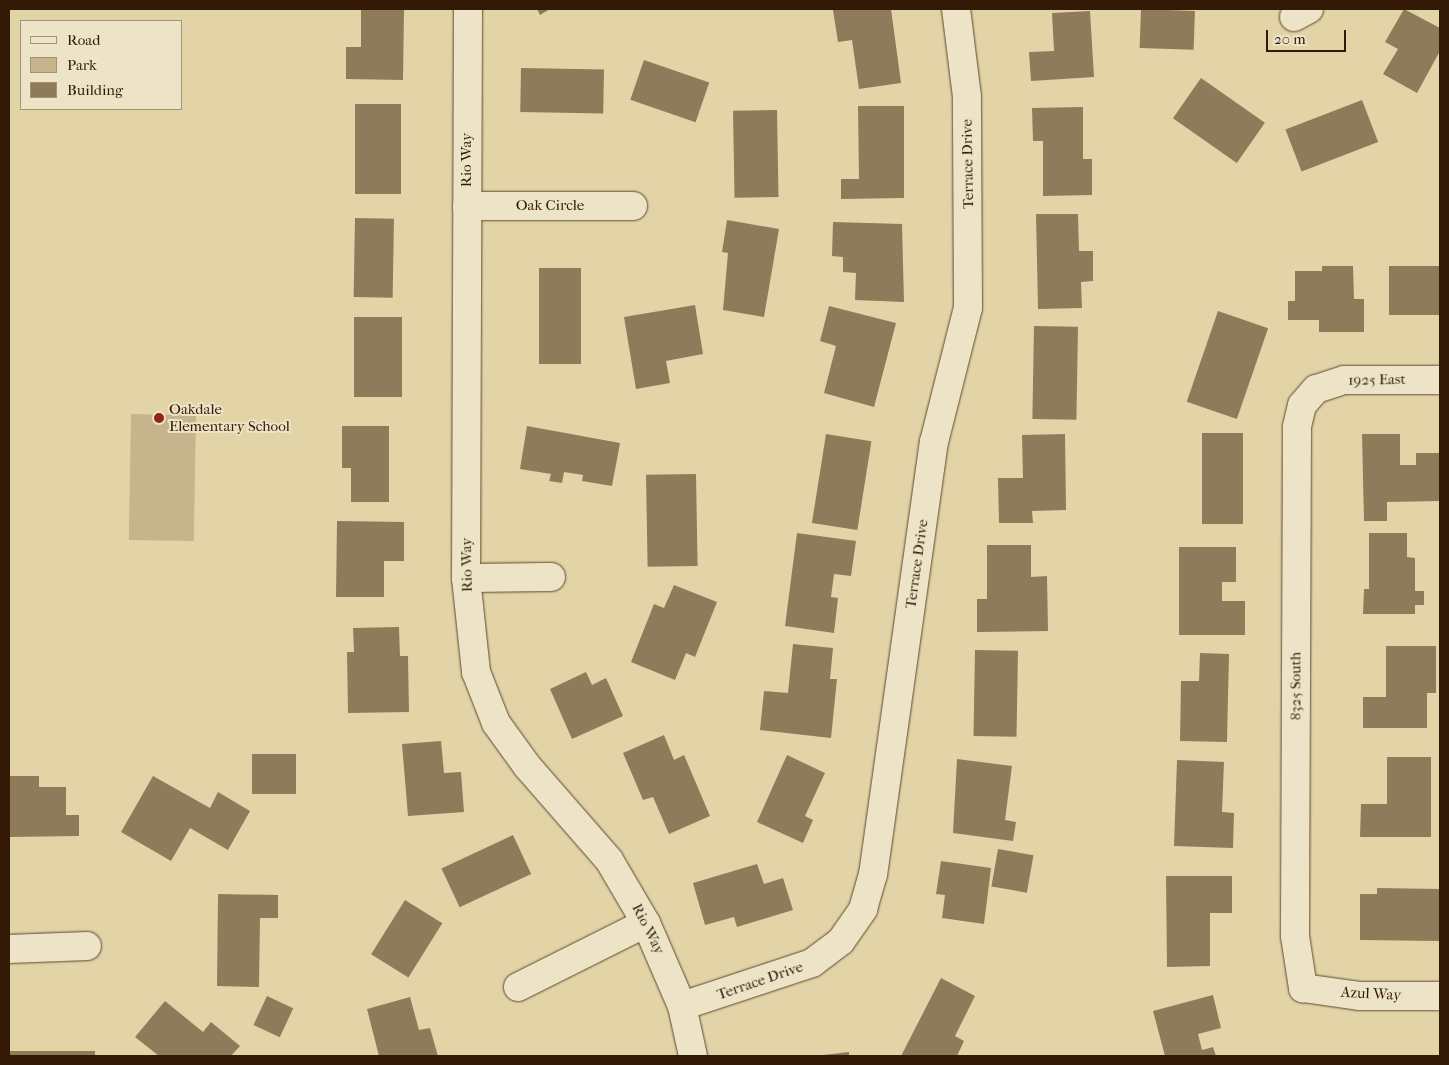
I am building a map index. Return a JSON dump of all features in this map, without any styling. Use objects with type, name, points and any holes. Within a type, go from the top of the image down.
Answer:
[{"type":"street","name":"Rio Way","points":[[468,9],[466,578],[476,672],[496,723],[528,766],[609,860],[646,923],[682,1006],[693,1056]]},
{"type":"street","name":"Terrace Drive","points":[[682,1006],[812,963],[846,933],[863,909],[873,875],[934,442],[968,308],[967,87],[956,9]]},
{"type":"street","name":"Oak Circle","points":[[467,206],[633,206]]},
{"type":"street","name":"1925 East","points":[[1316,389],[1344,380],[1440,380]]},
{"type":"street","name":"8325 South","points":[[1303,988],[1295,936],[1297,427],[1302,405],[1316,389]]},
{"type":"street","points":[[466,578],[551,577]]},
{"type":"street","points":[[518,987],[646,923]]},
{"type":"street","points":[[9,949],[88,946]]},
{"type":"street","name":"Azul Way","points":[[1303,988],[1360,996],[1440,996]]},
{"type":"green space","points":[[131,414],[196,415],[194,541],[129,540]]},
{"type":"building","points":[[361,9],[404,9],[403,80],[346,79],[346,47],[361,47]]},
{"type":"building","points":[[537,9],[550,9],[540,15]]},
{"type":"building","points":[[891,9],[901,83],[859,89],[852,40],[838,42],[833,10]]},
{"type":"building","points":[[1141,9],[1195,11],[1194,50],[1140,48]]},
{"type":"building","points":[[1404,9],[1440,28],[1440,51],[1417,93],[1383,74],[1398,49],[1385,42]]},
{"type":"building","points":[[1090,11],[1094,77],[1031,81],[1029,52],[1054,51],[1052,13]]},
{"type":"building","points":[[644,60],[709,82],[696,122],[630,100]]},
{"type":"building","points":[[521,68],[604,69],[603,113],[520,112]]},
{"type":"building","points":[[1201,78],[1265,123],[1237,163],[1173,118]]},
{"type":"building","points":[[1362,100],[1378,142],[1302,171],[1285,129]]},
{"type":"building","points":[[355,104],[401,104],[401,194],[355,194]]},
{"type":"building","points":[[858,106],[904,106],[904,198],[841,199],[841,179],[859,179]]},
{"type":"building","points":[[1083,107],[1083,159],[1092,159],[1092,195],[1043,196],[1043,141],[1033,141],[1032,108]]},
{"type":"building","points":[[777,110],[779,197],[735,198],[733,111]]},
{"type":"building","points":[[1036,214],[1078,214],[1079,251],[1093,251],[1093,281],[1081,282],[1082,308],[1038,309]]},
{"type":"building","points":[[355,218],[394,219],[393,298],[354,297]]},
{"type":"building","points":[[727,220],[779,229],[764,317],[723,310],[728,253],[722,252]]},
{"type":"building","points":[[833,222],[902,224],[904,302],[855,300],[856,273],[843,272],[843,257],[832,256]]},
{"type":"building","points":[[1322,266],[1353,266],[1354,299],[1364,299],[1364,332],[1319,332],[1319,320],[1288,320],[1288,301],[1295,301],[1295,271],[1322,271]]},
{"type":"building","points":[[1389,266],[1440,266],[1440,315],[1389,315]]},
{"type":"building","points":[[539,268],[581,268],[581,364],[539,364]]},
{"type":"building","points":[[695,305],[703,354],[666,361],[670,383],[636,389],[624,317]]},
{"type":"building","points":[[829,306],[896,323],[874,407],[824,393],[836,346],[820,341]]},
{"type":"building","points":[[1218,311],[1268,328],[1237,419],[1187,402]]},
{"type":"building","points":[[354,317],[402,317],[402,397],[354,397]]},
{"type":"building","points":[[1034,326],[1078,327],[1076,420],[1032,419]]},
{"type":"building","points":[[342,426],[389,426],[389,502],[351,502],[351,468],[342,468]]},
{"type":"building","points":[[527,426],[620,443],[612,486],[582,481],[583,475],[564,472],[562,483],[549,481],[551,474],[520,469]]},
{"type":"building","points":[[1202,433],[1243,433],[1243,524],[1202,524]]},
{"type":"building","points":[[826,434],[871,441],[857,530],[812,523]]},
{"type":"building","points":[[1065,434],[1066,510],[1032,511],[1033,523],[999,523],[998,478],[1023,478],[1022,435]]},
{"type":"building","points":[[1362,434],[1400,434],[1400,465],[1416,465],[1416,453],[1440,453],[1440,501],[1387,502],[1387,521],[1364,521]]},
{"type":"building","points":[[696,474],[698,566],[648,567],[646,475]]},
{"type":"building","points":[[337,521],[404,522],[404,561],[384,561],[384,597],[336,597]]},
{"type":"building","points":[[797,533],[856,541],[851,576],[834,574],[831,597],[838,598],[834,633],[785,626]]},
{"type":"building","points":[[1369,533],[1407,533],[1407,557],[1415,558],[1415,591],[1424,591],[1424,605],[1415,605],[1415,614],[1363,614],[1364,589],[1369,589]]},
{"type":"building","points":[[987,545],[1031,545],[1031,577],[1047,576],[1048,631],[977,632],[977,599],[987,599]]},
{"type":"building","points":[[1179,547],[1236,547],[1236,582],[1222,582],[1222,601],[1245,601],[1245,635],[1179,635]]},
{"type":"building","points":[[674,585],[717,602],[695,657],[686,653],[675,680],[631,662],[654,604],[664,608]]},
{"type":"building","points":[[399,627],[400,656],[408,656],[409,712],[348,713],[347,652],[354,652],[353,628]]},
{"type":"building","points":[[793,644],[833,648],[830,679],[837,679],[831,738],[760,730],[764,691],[788,693]]},
{"type":"building","points":[[1386,646],[1436,646],[1436,693],[1427,693],[1427,728],[1363,728],[1363,697],[1386,697]]},
{"type":"building","points":[[975,650],[1018,651],[1016,737],[973,736]]},
{"type":"building","points":[[1200,653],[1229,654],[1227,742],[1180,741],[1181,681],[1199,681]]},
{"type":"building","points":[[586,672],[592,685],[606,678],[623,716],[572,739],[550,689]]},
{"type":"building","points":[[664,735],[674,760],[684,755],[710,816],[669,834],[653,797],[643,800],[623,753]]},
{"type":"building","points":[[441,741],[444,773],[461,772],[464,812],[408,816],[402,744]]},
{"type":"building","points":[[252,754],[296,754],[296,794],[252,794]]},
{"type":"building","points":[[787,755],[825,773],[805,816],[813,820],[803,843],[757,822]]},
{"type":"building","points":[[1387,757],[1431,757],[1431,837],[1360,837],[1361,804],[1387,804]]},
{"type":"building","points":[[957,759],[1012,766],[1005,820],[1016,822],[1013,841],[953,833]]},
{"type":"building","points":[[1177,760],[1224,762],[1222,812],[1234,813],[1233,848],[1174,846]]},
{"type":"building","points":[[9,776],[39,776],[39,787],[66,787],[66,815],[79,815],[79,836],[9,837]]},
{"type":"building","points":[[153,776],[210,808],[218,792],[250,811],[228,850],[190,828],[171,861],[121,832]]},
{"type":"building","points":[[513,835],[531,874],[460,907],[441,868]]},
{"type":"building","points":[[998,849],[1033,855],[1027,893],[991,886]]},
{"type":"building","points":[[941,861],[991,868],[984,924],[942,918],[945,895],[936,894]]},
{"type":"building","points":[[757,864],[764,884],[783,878],[793,910],[737,927],[734,917],[705,925],[693,883]]},
{"type":"building","points":[[1166,876],[1232,876],[1232,913],[1210,913],[1210,966],[1167,967]]},
{"type":"building","points":[[1377,888],[1440,889],[1440,941],[1360,940],[1360,894],[1377,894]]},
{"type":"building","points":[[218,894],[278,895],[278,918],[260,918],[259,987],[217,986]]},
{"type":"building","points":[[405,900],[442,923],[408,978],[371,954]]},
{"type":"building","points":[[941,978],[975,996],[955,1036],[964,1041],[957,1056],[901,1056]]},
{"type":"building","points":[[1213,995],[1221,1028],[1198,1034],[1202,1050],[1213,1047],[1216,1056],[1165,1056],[1153,1011]]},
{"type":"building","points":[[267,996],[293,1008],[280,1037],[253,1025]]},
{"type":"building","points":[[410,997],[419,1030],[430,1028],[438,1056],[379,1056],[367,1009]]},
{"type":"building","points":[[165,1001],[203,1032],[211,1022],[240,1046],[231,1056],[159,1056],[135,1037]]},
{"type":"building","points":[[9,1051],[95,1051],[95,1056],[9,1056]]},
{"type":"building","points":[[849,1052],[849,1056],[823,1056],[823,1055]]},
{"type":"place","name":"Oakdale Elementary School","points":[[159,418]]}]
